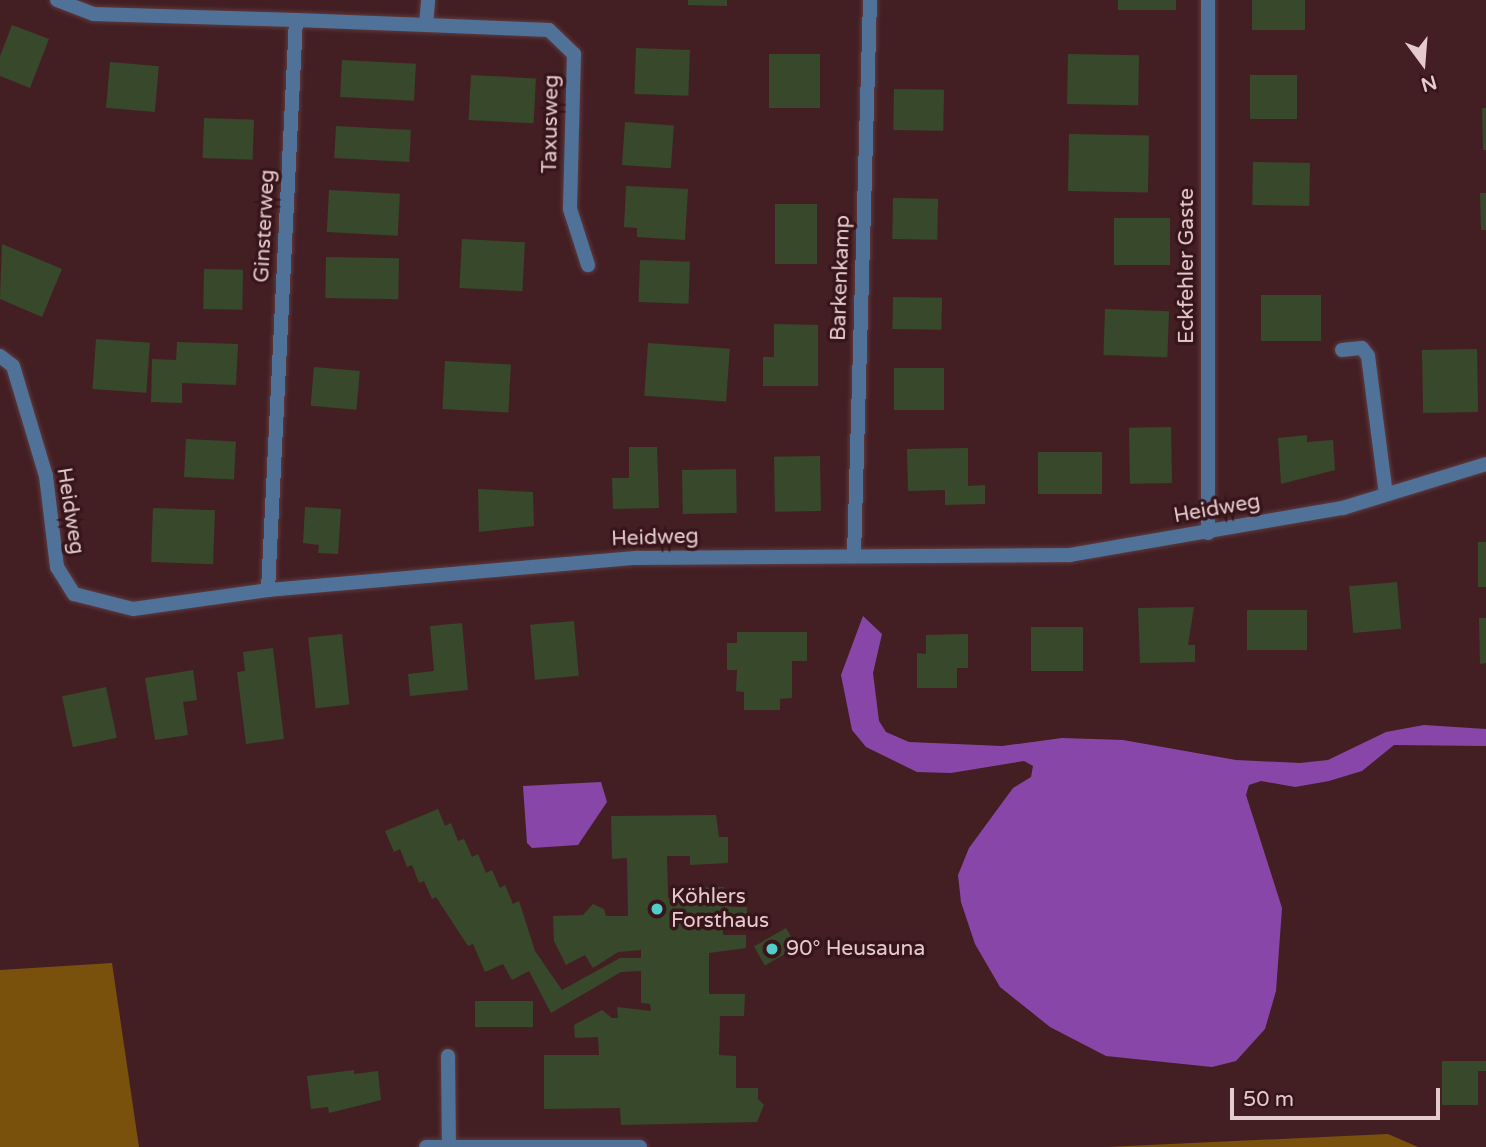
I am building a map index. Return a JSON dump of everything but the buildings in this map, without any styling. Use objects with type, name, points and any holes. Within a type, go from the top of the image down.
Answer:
[{"type":"street","points":[[57,0],[93,14],[426,25],[428,0]]},
{"type":"street","name":"Barkenkamp","points":[[854,556],[870,0]]},
{"type":"street","name":"Eckfehler Gaste","points":[[1208,0],[1208,533]]},
{"type":"street","name":"Ginsterweg","points":[[268,590],[296,20]]},
{"type":"street","name":"Taxusweg","points":[[426,25],[549,30],[574,54],[570,209],[588,265]]},
{"type":"street","points":[[1342,350],[1362,348],[1368,356],[1387,494]]},
{"type":"street","name":"Heidweg","points":[[0,356],[13,366],[46,476],[57,567],[74,594],[133,609],[268,590],[636,558],[1070,555],[1343,508],[1486,464]]},
{"type":"street","points":[[449,1056],[450,1147]]},
{"type":"street","points":[[426,1147],[640,1147]]},
{"type":"shaded area","points":[[863,616],[882,634],[873,673],[879,721],[886,732],[909,742],[1002,746],[1062,738],[1123,740],[1236,760],[1300,763],[1328,760],[1386,732],[1424,725],[1486,729],[1486,746],[1394,745],[1362,771],[1329,781],[1295,787],[1261,781],[1249,785],[1246,795],[1282,908],[1276,991],[1265,1029],[1236,1061],[1212,1067],[1106,1056],[1050,1027],[1000,987],[975,944],[961,902],[958,875],[969,848],[1013,788],[1031,777],[1033,766],[1024,761],[951,773],[917,772],[866,747],[852,730],[841,675]]},
{"type":"shaded area","points":[[601,782],[607,802],[578,845],[532,848],[527,843],[523,786]]},
{"type":"shaded area","points":[[112,963],[139,1147],[0,1147],[0,970]]},
{"type":"shaded area","points":[[1388,1134],[1418,1147],[1106,1147]]},
{"type":"place","name":"Köhlers Forsthaus","points":[[657,909]]},
{"type":"place","name":"90° Heusauna","points":[[772,949]]}]
